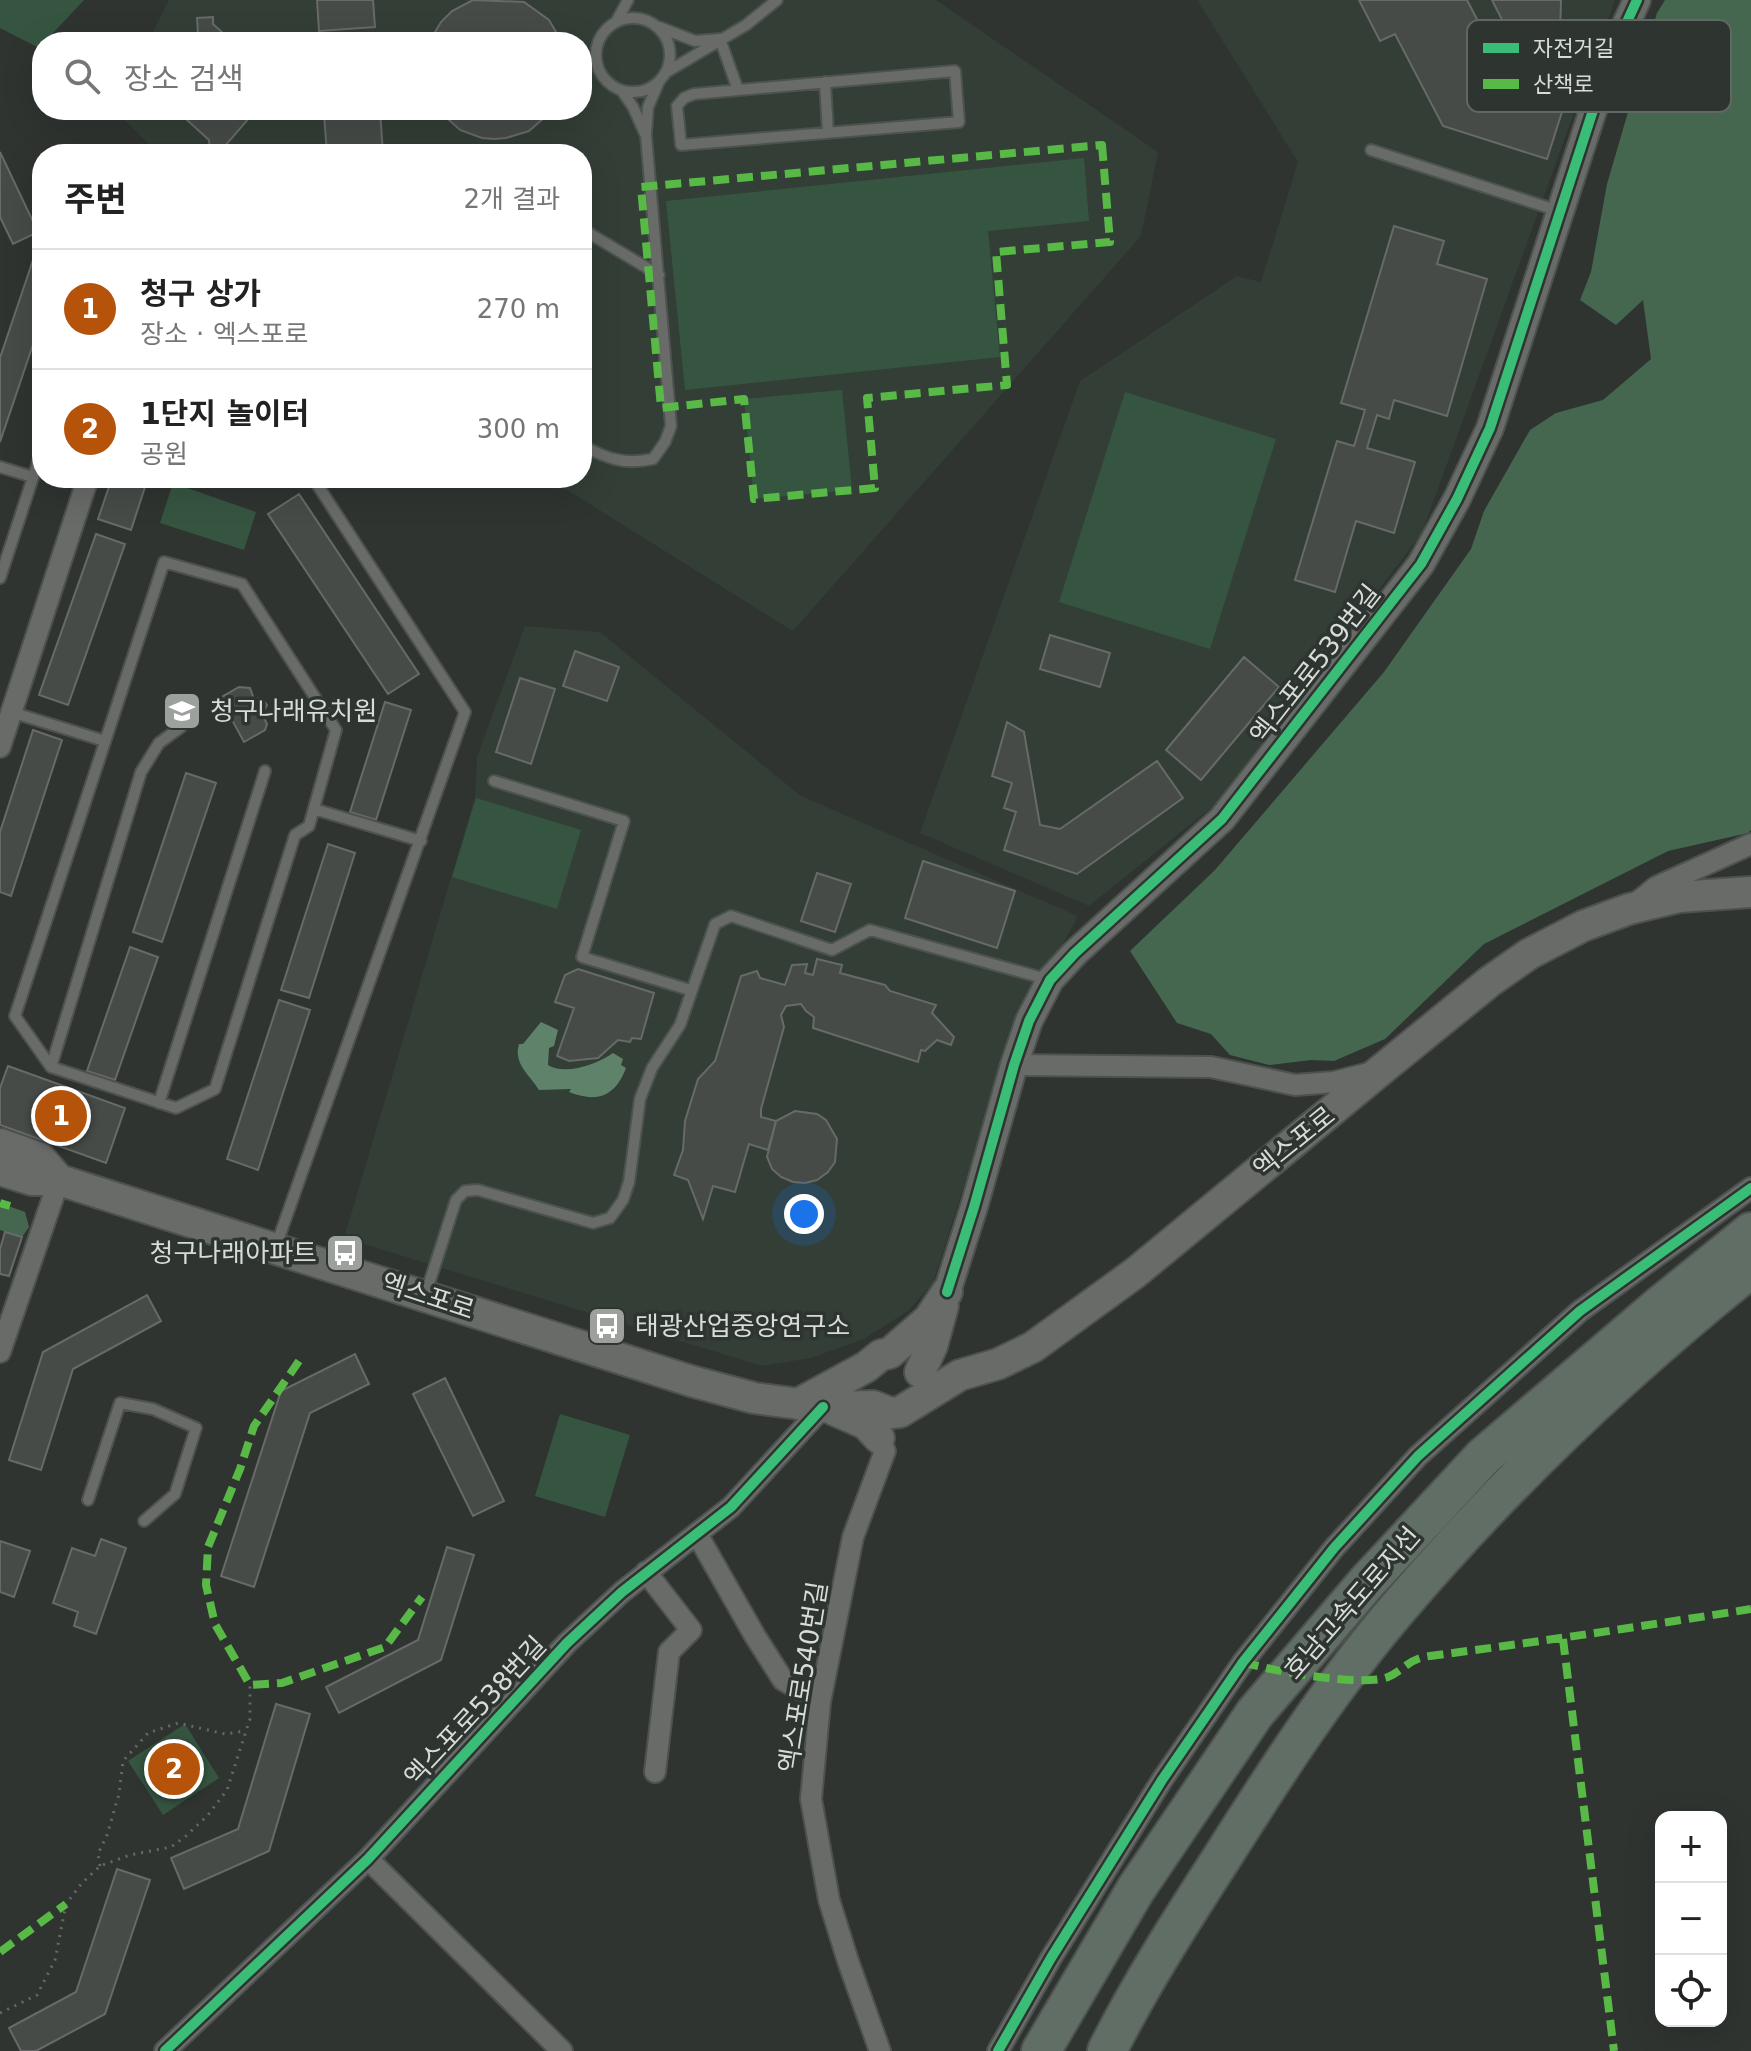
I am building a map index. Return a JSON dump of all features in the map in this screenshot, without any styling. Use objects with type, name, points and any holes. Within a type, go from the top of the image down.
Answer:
[{"type":"highway","name":"호남고속도로지선","points":[[1041,2051],[1136,1889],[1255,1713],[1367,1582],[1483,1457],[1751,1232]]},
{"type":"highway","name":"호남고속도로지선","points":[[1107,2051],[1183,1917],[1296,1741],[1398,1608],[1511,1485],[1686,1320],[1751,1268]]},
{"type":"main road","name":"엑스포로","points":[[0,1170],[32,1180],[59,1180],[691,1381],[754,1398],[811,1405],[898,1408],[956,1374],[998,1364],[1033,1347],[1135,1273],[1489,982],[1529,954],[1583,926],[1629,909],[1679,897],[1751,892]]},
{"type":"main road","name":"엑스포로","points":[[0,1144],[40,1158],[59,1180]]},
{"type":"main road","points":[[898,1408],[934,1337],[947,1292]]},
{"type":"main road","points":[[811,1405],[929,1319],[947,1292]]},
{"type":"main road","points":[[934,1337],[939,1358],[956,1374]]},
{"type":"main road","points":[[865,1367],[908,1357],[898,1408]]},
{"type":"main road","points":[[865,1367],[863,1388],[898,1408]]},
{"type":"street","name":"엑스포로539번길","points":[[1629,20],[1638,1]]},
{"type":"street","name":"엑스포로539번길","points":[[947,1292],[1014,1065],[1029,1021],[1050,980],[1075,953],[1222,819],[1421,564],[1457,499],[1490,428],[1592,112]]},
{"type":"street","points":[[0,747],[85,488]]},
{"type":"street","name":"엑스포로","points":[[1629,909],[1656,887],[1751,844]]},
{"type":"street","points":[[1014,1065],[1211,1067],[1295,1085],[1334,1082],[1381,1070]]},
{"type":"street","points":[[0,1352],[59,1180]]},
{"type":"street","points":[[998,2051],[1051,1958],[1162,1780],[1243,1662],[1334,1548],[1418,1456],[1580,1311],[1751,1188]]},
{"type":"street","name":"엑스포로538번길","points":[[165,2051],[368,1859],[567,1643],[646,1572],[731,1507],[811,1405]]},
{"type":"street","name":"엑스포로540번길","points":[[880,2051],[834,1916],[811,1799],[820,1702],[853,1537],[898,1408]]},
{"type":"street","points":[[697,1534],[783,1680],[820,1702]]},
{"type":"street","points":[[646,1572],[691,1630],[669,1652],[655,1772]]},
{"type":"street","points":[[368,1859],[562,2051]]},
{"type":"lane","points":[[616,22],[628,0],[642,19]]},
{"type":"lane","points":[[720,39],[695,41],[633,18],[609,26],[598,41],[595,58],[601,75],[614,87],[622,91],[647,90],[663,76],[753,20],[777,0]]},
{"type":"lane","points":[[592,450],[610,460],[635,463],[653,459],[671,426],[646,136],[648,107],[663,76],[669,49],[667,40],[657,27]]},
{"type":"lane","points":[[720,39],[738,90]]},
{"type":"lane","points":[[955,71],[959,122],[681,145],[677,106],[684,98],[694,94],[825,82],[955,71]]},
{"type":"lane","points":[[825,82],[828,133]]},
{"type":"lane","points":[[622,91],[646,136]]},
{"type":"lane","points":[[1371,150],[1559,211]]},
{"type":"lane","points":[[592,235],[659,275]]},
{"type":"lane","points":[[0,467],[32,477]]},
{"type":"lane","points":[[0,578],[32,480]]},
{"type":"lane","points":[[275,1248],[465,712],[319,488]]},
{"type":"lane","points":[[164,562],[242,584],[336,730],[309,826],[295,835],[215,1089],[176,1108],[51,1067],[15,1016],[105,741],[164,562]]},
{"type":"lane","points":[[11,712],[105,741]]},
{"type":"lane","points":[[51,1067],[141,772],[159,743],[181,727]]},
{"type":"lane","points":[[159,1103],[265,771]]},
{"type":"lane","points":[[494,781],[624,821],[582,957],[690,990]]},
{"type":"lane","points":[[314,809],[421,841]]},
{"type":"lane","points":[[425,1295],[456,1200],[465,1191],[478,1190],[593,1223],[610,1218],[623,1200],[629,1182],[640,1099],[652,1068],[680,1025],[715,924],[731,916],[832,950],[870,930],[1050,980]]},
{"type":"lane","points":[[88,1500],[120,1403],[153,1409],[196,1428],[175,1494],[144,1521]]},
{"type":"path","points":[[0,2013],[37,1995],[55,1960],[66,1904],[82,1883],[100,1866],[130,1855],[171,1847],[186,1836],[227,1790],[250,1719],[250,1685]]},
{"type":"path","points":[[100,1866],[98,1854],[119,1794],[123,1761],[148,1733],[178,1723],[225,1734],[246,1731]]},
{"type":"shaded area","points":[[0,0],[84,0],[54,32],[32,32],[32,44],[0,28]]},
{"type":"shaded area","points":[[169,0],[936,0],[1158,152],[1141,236],[793,631],[564,488],[592,488],[592,144],[149,144],[124,120],[592,120],[592,32],[153,32]]},
{"type":"shaded area","points":[[1197,0],[1615,0],[1608,20],[1467,20],[1467,112],[1574,112],[1422,533],[1216,804],[1089,906],[920,833],[1080,381],[1237,276],[1261,282],[1298,162]]},
{"type":"shaded area","points":[[1665,0],[1751,0],[1751,830],[1668,851],[1484,944],[1385,1039],[1334,1061],[1311,1060],[1269,1065],[1230,1055],[1211,1034],[1177,1023],[1130,951],[1215,870],[1384,672],[1471,549],[1484,511],[1530,430],[1556,413],[1603,400],[1651,359],[1643,300],[1616,325],[1580,300],[1591,272],[1607,184],[1628,112],[1731,112],[1731,20],[1655,20]]},
{"type":"shaded area","points":[[1084,158],[1089,221],[988,231],[1000,357],[685,390],[666,201]]},
{"type":"shaded area","points":[[842,390],[852,490],[754,499],[744,399]]},
{"type":"shaded area","points":[[1125,392],[1276,439],[1210,649],[1059,602]]},
{"type":"shaded area","points":[[171,488],[187,488],[256,512],[244,550],[160,523]]},
{"type":"shaded area","points":[[525,626],[600,632],[801,796],[1078,916],[1009,1044],[933,1283],[908,1311],[864,1339],[811,1358],[762,1366],[344,1238],[475,797],[477,757]]},
{"type":"shaded area","points":[[476,798],[581,830],[557,909],[452,877]]},
{"type":"shaded area","points":[[541,1022],[558,1030],[554,1046],[549,1048],[548,1065],[572,1069],[590,1065],[613,1053],[623,1059],[621,1065],[626,1068],[616,1086],[596,1097],[569,1092],[571,1089],[539,1090],[523,1069],[518,1051],[519,1044],[523,1044]]},
{"type":"shaded area","points":[[0,1203],[25,1212],[29,1227],[22,1237],[0,1230]]},
{"type":"shaded area","points":[[560,1414],[630,1435],[605,1517],[535,1496]]},
{"type":"shaded area","points":[[185,1724],[219,1778],[163,1815],[128,1761]]},
{"type":"building","points":[[317,0],[373,0],[375,27],[319,31]]},
{"type":"building","points":[[473,0],[524,2],[549,20],[556,32],[435,32],[452,11]]},
{"type":"building","points":[[1359,0],[1467,0],[1477,20],[1467,20],[1467,112],[1562,112],[1547,159],[1443,126],[1395,34],[1380,41]]},
{"type":"building","points":[[1492,0],[1561,0],[1560,20],[1502,20]]},
{"type":"building","points":[[213,17],[213,24],[222,32],[198,32],[197,18]]},
{"type":"building","points":[[187,120],[247,120],[227,144],[209,144],[209,140]]},
{"type":"building","points":[[324,120],[381,120],[382,144],[326,144]]},
{"type":"building","points":[[449,120],[542,120],[529,131],[506,138],[482,138],[460,130]]},
{"type":"building","points":[[0,152],[32,219],[32,235],[13,244],[0,217]]},
{"type":"building","points":[[1394,226],[1444,241],[1437,264],[1487,279],[1447,416],[1394,400],[1389,419],[1377,415],[1367,448],[1415,462],[1394,533],[1356,521],[1335,592],[1295,580],[1337,441],[1354,446],[1365,410],[1341,403]]},
{"type":"building","points":[[32,263],[32,348],[0,442],[0,358]]},
{"type":"building","points":[[109,488],[145,488],[131,530],[98,519]]},
{"type":"building","points":[[299,494],[419,674],[388,694],[268,514]]},
{"type":"building","points":[[96,534],[125,544],[68,705],[39,695]]},
{"type":"building","points":[[1050,635],[1110,653],[1100,687],[1040,669]]},
{"type":"building","points":[[575,651],[619,667],[607,701],[563,686]]},
{"type":"building","points":[[1244,657],[1279,687],[1201,780],[1166,750]]},
{"type":"building","points":[[520,678],[555,689],[531,764],[496,752]]},
{"type":"building","points":[[239,687],[250,688],[254,699],[262,698],[267,705],[262,714],[267,724],[265,730],[244,742],[220,698]]},
{"type":"building","points":[[385,702],[411,710],[376,820],[350,812]]},
{"type":"building","points":[[1007,722],[1024,732],[1040,825],[1060,829],[1157,761],[1183,798],[1077,874],[1004,850],[1016,812],[1004,808],[1012,783],[992,776]]},
{"type":"building","points":[[33,730],[62,740],[11,896],[0,892],[0,832]]},
{"type":"building","points":[[186,773],[216,783],[162,942],[133,932]]},
{"type":"building","points":[[328,844],[355,853],[309,998],[281,990]]},
{"type":"building","points":[[923,861],[1015,891],[997,948],[905,918]]},
{"type":"building","points":[[817,873],[851,884],[835,932],[801,921]]},
{"type":"building","points":[[130,947],[158,957],[115,1080],[87,1071]]},
{"type":"building","points":[[817,959],[842,965],[840,973],[885,985],[890,991],[936,1005],[932,1013],[954,1037],[951,1045],[937,1040],[925,1051],[921,1050],[918,1062],[813,1028],[814,1017],[801,1004],[786,1006],[781,1015],[784,1027],[761,1109],[761,1117],[776,1121],[768,1150],[749,1144],[735,1192],[713,1186],[703,1219],[688,1180],[674,1175],[683,1150],[685,1121],[698,1079],[715,1061],[741,976],[757,971],[760,978],[785,985],[792,965],[807,964],[805,973],[813,975]]},
{"type":"building","points":[[578,969],[654,993],[641,1039],[632,1038],[630,1042],[618,1040],[598,1058],[569,1061],[557,1056],[574,1008],[555,1002],[565,975]]},
{"type":"building","points":[[279,1000],[310,1010],[258,1170],[227,1159]]},
{"type":"building","points":[[8,1066],[125,1108],[106,1163],[0,1125],[0,1088]]},
{"type":"building","points":[[795,1111],[817,1114],[826,1120],[837,1139],[835,1162],[828,1172],[817,1180],[805,1183],[781,1177],[772,1169],[767,1157],[776,1121]]},
{"type":"building","points":[[5,1232],[22,1237],[9,1276],[0,1274],[0,1249]]},
{"type":"building","points":[[147,1295],[161,1321],[73,1369],[41,1470],[9,1460],[43,1352]]},
{"type":"building","points":[[355,1354],[369,1384],[310,1413],[254,1587],[221,1576],[281,1391]]},
{"type":"building","points":[[445,1378],[504,1501],[473,1516],[413,1394]]},
{"type":"building","points":[[101,1539],[126,1548],[96,1634],[74,1626],[78,1612],[53,1603],[72,1548],[95,1556]]},
{"type":"building","points":[[0,1541],[30,1551],[14,1597],[0,1592]]},
{"type":"building","points":[[447,1547],[474,1555],[441,1660],[339,1713],[326,1687],[418,1640]]},
{"type":"building","points":[[276,1704],[310,1714],[269,1851],[184,1889],[171,1858],[238,1829]]},
{"type":"building","points":[[117,1869],[150,1880],[105,2014],[36,2051],[21,2051],[9,2028],[76,1992]]},
{"type":"marked path","points":[[1102,145],[1110,242],[996,252],[1007,385],[867,398],[875,488],[754,499],[744,399],[661,408],[641,187],[1102,145]]},
{"type":"marked path","points":[[0,1203],[10,1206]]},
{"type":"marked path","points":[[299,1361],[254,1426],[208,1547],[206,1585],[215,1624],[250,1685],[282,1683],[385,1647],[422,1597]]},
{"type":"marked path","points":[[1243,1662],[1316,1677],[1376,1680],[1430,1656],[1751,1609]]},
{"type":"marked path","points":[[1563,1639],[1614,2051]]},
{"type":"marked path","points":[[0,1952],[66,1904]]},
{"type":"cycle path","points":[[1628,20],[1637,0]]},
{"type":"cycle path","points":[[947,1292],[1014,1065],[1029,1021],[1050,980],[1075,953],[1222,819],[1421,564],[1457,499],[1490,428],[1592,112]]},
{"type":"cycle path","points":[[998,2051],[1051,1958],[1162,1780],[1243,1662],[1334,1548],[1418,1456],[1580,1311],[1751,1188]]},
{"type":"cycle path","points":[[165,2051],[368,1859],[567,1643],[622,1592],[731,1507],[823,1407]]},
{"type":"place","name":"청구나래유치원","points":[[182,711]]},
{"type":"place","name":"청구 상가","points":[[61,1116]]},
{"type":"place","name":"청구나래아파트","points":[[345,1253]]},
{"type":"place","name":"태광산업중앙연구소","points":[[607,1326]]},
{"type":"place","name":"1단지 놀이터","points":[[174,1769]]}]
